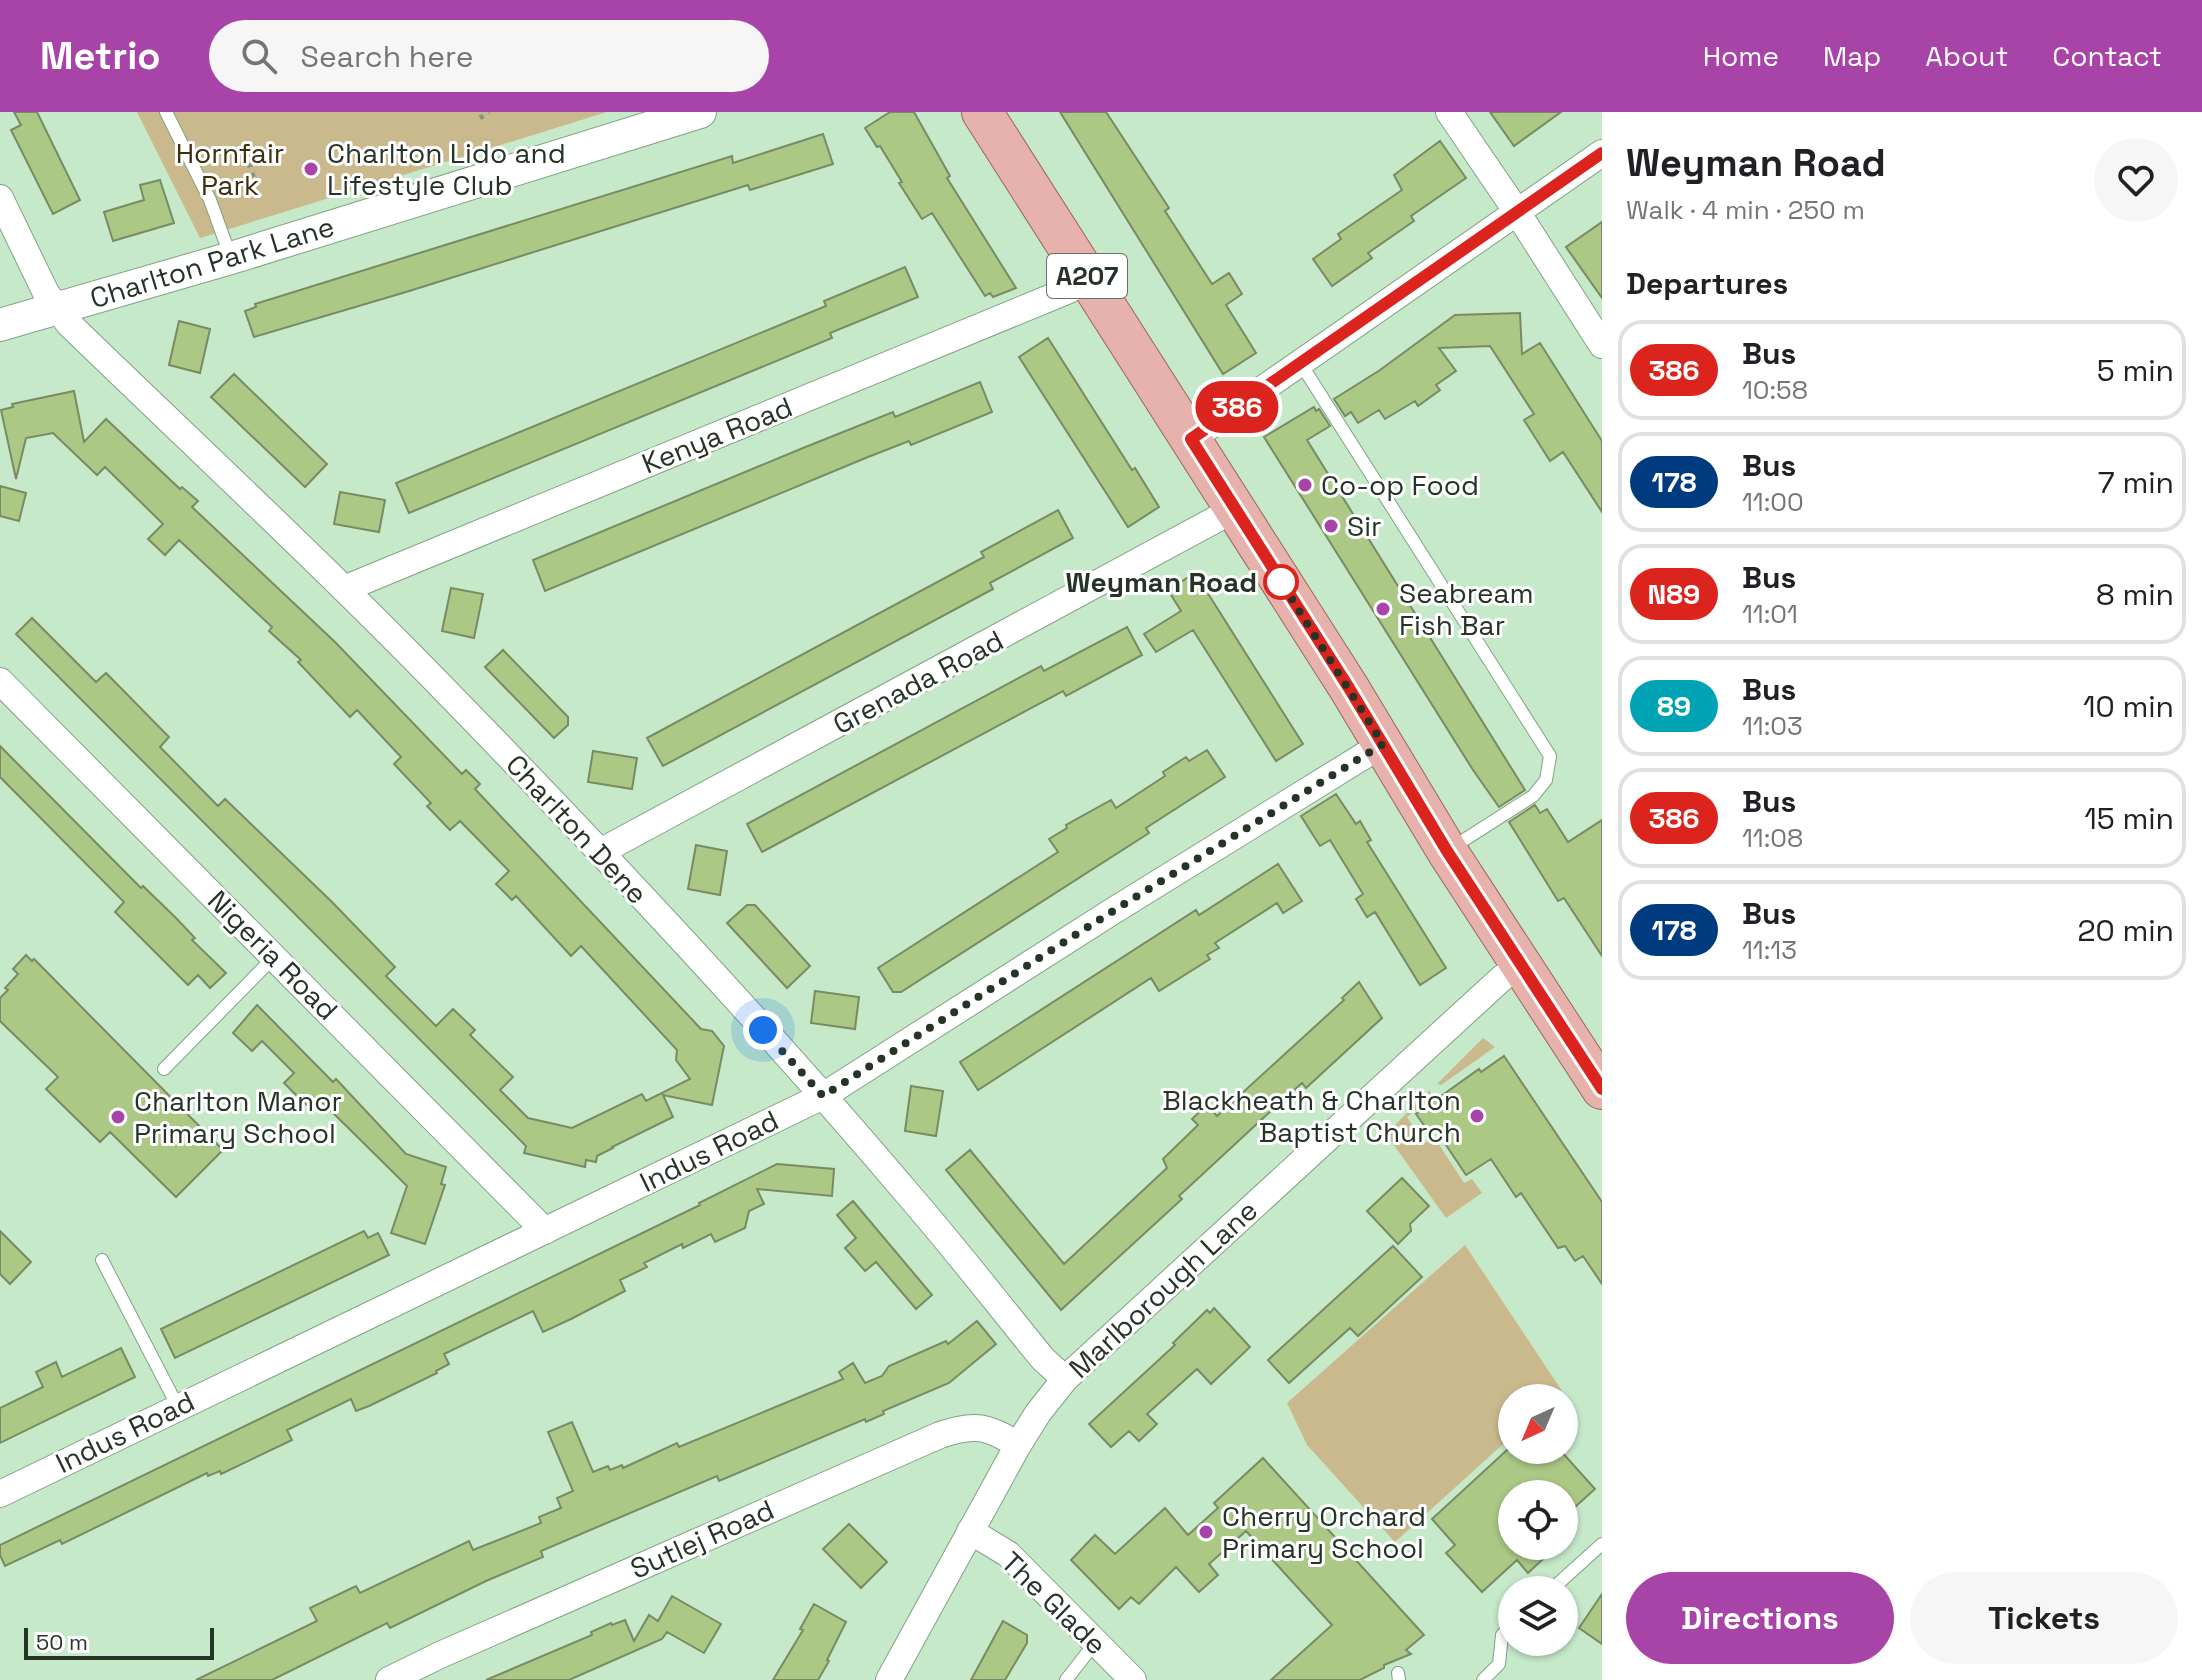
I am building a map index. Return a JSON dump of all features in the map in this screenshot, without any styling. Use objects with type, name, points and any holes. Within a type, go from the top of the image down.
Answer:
[{"type":"main road","name":"A207","points":[[982,112],[1383,744],[1447,851],[1592,1067]]},
{"type":"street","name":"Charlton Park Lane","points":[[0,325],[231,258],[700,112]]},
{"type":"street","points":[[1449,112],[1602,345]]},
{"type":"street","points":[[1191,439],[1602,153]]},
{"type":"street","name":"Charlton Dene","points":[[0,198],[46,293],[69,324],[344,589],[600,852],[823,1096],[909,1195],[1043,1359],[1065,1379]]},
{"type":"street","name":"Kenya Road","points":[[344,589],[1069,290],[1088,278]]},
{"type":"street","name":"Grenada Road","points":[[600,852],[1235,509]]},
{"type":"street","name":"Nigeria Road","points":[[0,681],[545,1231]]},
{"type":"street","name":"Indus Road","points":[[0,1494],[823,1096],[1383,744]]},
{"type":"street","name":"Marlborough Lane","points":[[889,1680],[1018,1445],[1065,1379],[1502,978],[1521,965]]},
{"type":"street","name":"Sutlej Road","points":[[389,1680],[511,1623],[940,1435],[962,1427],[991,1429],[1018,1445]]},
{"type":"street","name":"The Glade","points":[[970,1531],[1008,1554],[1133,1680]]},
{"type":"lane","points":[[166,112],[210,200],[231,258]]},
{"type":"lane","points":[[1301,364],[1550,756],[1546,780],[1533,796],[1447,851]]},
{"type":"lane","points":[[164,1069],[275,956]]},
{"type":"lane","points":[[102,1260],[178,1407]]},
{"type":"lane","points":[[1567,1576],[1602,1544]]},
{"type":"lane","points":[[1066,1680],[1095,1643]]},
{"type":"lane","points":[[1483,1680],[1499,1664],[1500,1656]]},
{"type":"path","points":[[480,118],[489,112]]},
{"type":"path","points":[[246,154],[256,186]]},
{"type":"green space","name":"Hornfair Park","points":[[137,112],[607,112],[200,238]]},
{"type":"green space","points":[[1483,1038],[1495,1047],[1441,1085],[1437,1084]]},
{"type":"green space","points":[[1430,1090],[1431,1098],[1407,1117],[1424,1143],[1434,1137],[1464,1183],[1472,1179],[1482,1193],[1446,1218],[1386,1134]]},
{"type":"green space","points":[[1465,1245],[1557,1384],[1498,1384],[1498,1449],[1395,1542],[1307,1445],[1287,1403]]},
{"type":"building","points":[[14,112],[37,112],[80,200],[53,214],[11,130],[21,125]]},
{"type":"building","points":[[890,112],[914,112],[950,176],[947,178],[1016,288],[993,297],[990,293],[985,296],[932,213],[922,219],[880,146],[877,147],[865,128]]},
{"type":"building","points":[[1060,112],[1106,112],[1169,208],[1165,211],[1212,284],[1229,273],[1242,294],[1226,305],[1256,353],[1223,374]]},
{"type":"building","points":[[1490,112],[1561,112],[1514,146]]},
{"type":"building","points":[[823,134],[833,164],[750,190],[748,185],[254,337],[245,311],[256,307],[255,304],[732,156],[733,163]]},
{"type":"building","points":[[1440,141],[1466,178],[1411,216],[1414,221],[1368,253],[1372,258],[1332,286],[1313,259],[1341,239],[1338,234],[1402,190],[1394,175]]},
{"type":"building","points":[[160,180],[174,223],[113,241],[104,212],[144,200],[140,185]]},
{"type":"building","points":[[1602,222],[1602,298],[1566,247]]},
{"type":"building","points":[[905,267],[918,297],[830,333],[832,338],[409,513],[396,483],[826,306],[824,301]]},
{"type":"building","points":[[1520,313],[1522,354],[1540,343],[1602,441],[1602,512],[1563,452],[1550,461],[1524,420],[1534,414],[1490,346],[1439,348],[1456,371],[1436,385],[1440,390],[1418,406],[1415,401],[1385,419],[1379,410],[1358,423],[1351,412],[1345,416],[1334,399],[1380,370],[1455,315]]},
{"type":"building","points":[[179,321],[210,329],[200,373],[169,365]]},
{"type":"building","points":[[1048,338],[1159,507],[1128,527],[1019,357]]},
{"type":"building","points":[[234,374],[327,464],[305,487],[211,397]]},
{"type":"building","points":[[980,382],[992,412],[911,445],[909,441],[868,457],[545,591],[533,560],[893,412],[895,417]]},
{"type":"building","points":[[74,391],[84,442],[106,419],[180,489],[182,487],[198,501],[192,507],[335,642],[462,774],[466,770],[480,784],[475,789],[701,1029],[712,1031],[724,1046],[712,1105],[663,1095],[673,1117],[612,1147],[597,1156],[596,1162],[586,1160],[585,1167],[524,1153],[526,1146],[16,634],[32,618],[96,682],[106,673],[169,737],[160,747],[218,806],[225,799],[332,902],[395,967],[386,976],[436,1026],[453,1009],[475,1030],[470,1035],[513,1077],[500,1090],[528,1118],[572,1128],[642,1094],[646,1101],[690,1079],[676,1060],[677,1050],[581,946],[571,956],[516,896],[512,900],[496,884],[509,871],[460,821],[450,830],[427,806],[431,803],[394,764],[401,757],[357,710],[350,717],[298,662],[301,660],[269,631],[272,627],[179,540],[165,555],[148,539],[163,524],[105,467],[97,475],[53,433],[26,438],[16,479],[1,410],[13,407],[12,404]]},
{"type":"building","points":[[1314,407],[1316,411],[1319,409],[1330,426],[1307,440],[1525,790],[1499,807],[1264,437]]},
{"type":"building","points":[[0,486],[26,493],[19,521],[0,516]]},
{"type":"building","points":[[340,492],[385,500],[379,532],[334,524]]},
{"type":"building","points":[[1058,510],[1073,538],[990,583],[993,589],[663,766],[647,738],[984,557],[981,552]]},
{"type":"building","points":[[1195,573],[1303,744],[1276,761],[1193,630],[1156,652],[1144,634],[1181,611],[1168,590]]},
{"type":"building","points":[[451,588],[483,594],[474,638],[442,631]]},
{"type":"building","points":[[1127,627],[1142,655],[1066,696],[1063,691],[762,852],[747,824],[1041,666],[1044,671]]},
{"type":"building","points":[[503,650],[568,717],[568,725],[554,738],[485,667]]},
{"type":"building","points":[[0,746],[141,888],[143,886],[176,918],[195,938],[192,940],[226,973],[210,988],[198,975],[188,985],[115,912],[124,902],[0,777]]},
{"type":"building","points":[[1207,750],[1225,777],[1146,828],[1149,833],[901,992],[893,992],[878,968],[1058,852],[1049,839],[1067,828],[1066,825],[1111,800],[1116,808],[1165,776],[1163,772],[1186,757],[1189,761]]},
{"type":"building","points":[[593,751],[637,758],[632,789],[588,782]]},
{"type":"building","points":[[1336,794],[1356,824],[1360,821],[1371,840],[1367,842],[1446,968],[1420,985],[1375,912],[1367,917],[1356,899],[1363,894],[1330,840],[1320,846],[1301,816]]},
{"type":"building","points":[[1535,805],[1540,813],[1547,809],[1568,842],[1602,820],[1602,956],[1564,898],[1558,901],[1509,822]]},
{"type":"building","points":[[696,845],[727,851],[720,895],[688,889]]},
{"type":"building","points":[[1278,864],[1302,901],[1283,913],[1277,903],[1215,943],[1219,948],[1207,955],[1210,959],[1159,991],[1151,978],[978,1090],[960,1062],[1196,910],[1199,915]]},
{"type":"building","points":[[747,905],[755,905],[810,966],[787,988],[727,923]]},
{"type":"building","points":[[26,955],[32,961],[34,959],[223,1150],[176,1197],[110,1132],[100,1142],[46,1089],[58,1077],[0,1021],[0,998],[18,974],[13,969]]},
{"type":"building","points":[[1359,982],[1382,1018],[1306,1088],[1302,1083],[1273,1109],[1179,1196],[1182,1199],[1061,1310],[946,1170],[970,1150],[1064,1264],[1167,1168],[1163,1159],[1198,1125],[1192,1119],[1207,1105],[1217,1116],[1344,1000],[1342,998]]},
{"type":"building","points":[[815,991],[859,997],[855,1029],[811,1023]]},
{"type":"building","points":[[257,1005],[333,1082],[336,1079],[406,1154],[446,1167],[441,1184],[445,1185],[425,1244],[391,1233],[407,1186],[318,1098],[309,1107],[284,1083],[294,1073],[262,1041],[252,1051],[233,1033]]},
{"type":"building","points":[[1504,1056],[1602,1202],[1602,1284],[1583,1256],[1575,1261],[1565,1246],[1558,1248],[1521,1193],[1516,1197],[1491,1159],[1466,1175],[1434,1127],[1428,1131],[1416,1114],[1479,1069],[1481,1072]]},
{"type":"building","points":[[911,1086],[943,1091],[936,1136],[905,1131]]},
{"type":"building","points":[[777,1164],[834,1169],[832,1196],[757,1189],[764,1204],[749,1211],[745,1228],[715,1242],[711,1234],[683,1248],[682,1244],[644,1263],[647,1267],[620,1280],[625,1291],[571,1319],[543,1332],[533,1311],[444,1354],[449,1364],[437,1373],[369,1406],[356,1411],[351,1399],[287,1430],[292,1440],[221,1474],[220,1471],[208,1476],[207,1473],[62,1544],[60,1540],[5,1566],[0,1545],[700,1205]]},
{"type":"building","points":[[1402,1178],[1429,1206],[1410,1224],[1411,1231],[1398,1244],[1367,1211]]},
{"type":"building","points":[[853,1201],[932,1295],[916,1309],[876,1262],[865,1271],[845,1248],[856,1238],[837,1215]]},
{"type":"building","points":[[0,1231],[31,1262],[10,1284],[0,1274]]},
{"type":"building","points":[[364,1231],[368,1238],[378,1233],[389,1255],[175,1358],[161,1329]]},
{"type":"building","points":[[1393,1246],[1422,1277],[1358,1336],[1350,1328],[1289,1383],[1268,1360]]},
{"type":"building","points":[[1214,1308],[1250,1347],[1211,1384],[1197,1369],[1147,1414],[1157,1424],[1139,1441],[1129,1431],[1111,1447],[1089,1424],[1175,1345],[1173,1343],[1207,1310],[1210,1313]]},
{"type":"building","points":[[977,1321],[996,1344],[949,1383],[883,1411],[884,1414],[866,1422],[865,1419],[719,1481],[717,1476],[541,1551],[543,1557],[390,1628],[387,1623],[272,1680],[196,1680],[317,1621],[310,1608],[356,1586],[360,1593],[469,1541],[473,1550],[541,1523],[539,1517],[561,1508],[557,1498],[573,1491],[548,1432],[572,1422],[593,1472],[608,1466],[610,1470],[622,1465],[623,1468],[677,1443],[679,1447],[843,1379],[839,1372],[853,1363],[865,1383],[882,1376],[889,1366],[946,1341],[948,1344]]},
{"type":"building","points":[[121,1348],[135,1377],[0,1443],[0,1408],[43,1387],[36,1372],[56,1362],[62,1377]]},
{"type":"building","points":[[1263,1458],[1424,1635],[1406,1650],[1411,1654],[1384,1665],[1384,1668],[1360,1680],[1271,1680],[1332,1625],[1246,1531],[1209,1564],[1218,1575],[1199,1592],[1176,1567],[1139,1604],[1131,1597],[1119,1609],[1071,1560],[1095,1535],[1115,1554],[1165,1508],[1188,1535],[1218,1508],[1214,1503]]},
{"type":"building","points":[[1498,1458],[1498,1464],[1573,1464],[1595,1489],[1578,1504],[1578,1480],[1498,1480],[1498,1560],[1517,1560],[1482,1592],[1446,1553],[1455,1545],[1432,1519]]},
{"type":"building","points":[[849,1524],[887,1562],[861,1588],[823,1549]]},
{"type":"building","points":[[1517,1560],[1542,1560],[1528,1573]]},
{"type":"building","points":[[1602,1594],[1602,1644],[1579,1628]]},
{"type":"building","points":[[672,1596],[721,1624],[704,1653],[667,1632],[662,1639],[569,1680],[486,1680],[592,1635],[591,1632],[611,1623],[625,1620],[634,1641],[649,1615],[658,1621]]},
{"type":"building","points":[[814,1604],[846,1622],[829,1661],[818,1680],[773,1680],[803,1630],[800,1629]]},
{"type":"building","points":[[1003,1621],[1027,1635],[1027,1643],[1005,1680],[971,1680]]},
{"type":"bus line","name":"386","points":[[1602,153],[1191,439],[1349,688],[1447,851],[1602,1089]]},
{"type":"place","name":"Charlton Lido and Lifestyle Club","points":[[311,169]]},
{"type":"place","name":"Co-op Food","points":[[1305,485]]},
{"type":"place","name":"Sir","points":[[1331,526]]},
{"type":"place","name":"Weyman Road","points":[[1281,582]]},
{"type":"place","name":"Seabream Fish Bar","points":[[1383,609]]},
{"type":"place","name":"Blackheath & Charlton Baptist Church","points":[[1477,1116]]},
{"type":"place","name":"Charlton Manor Primary School","points":[[118,1117]]},
{"type":"place","name":"Cherry Orchard Primary School","points":[[1206,1532]]},
{"type":"route","points":[[763,1030],[823,1096],[1383,744],[1281,582]]}]
